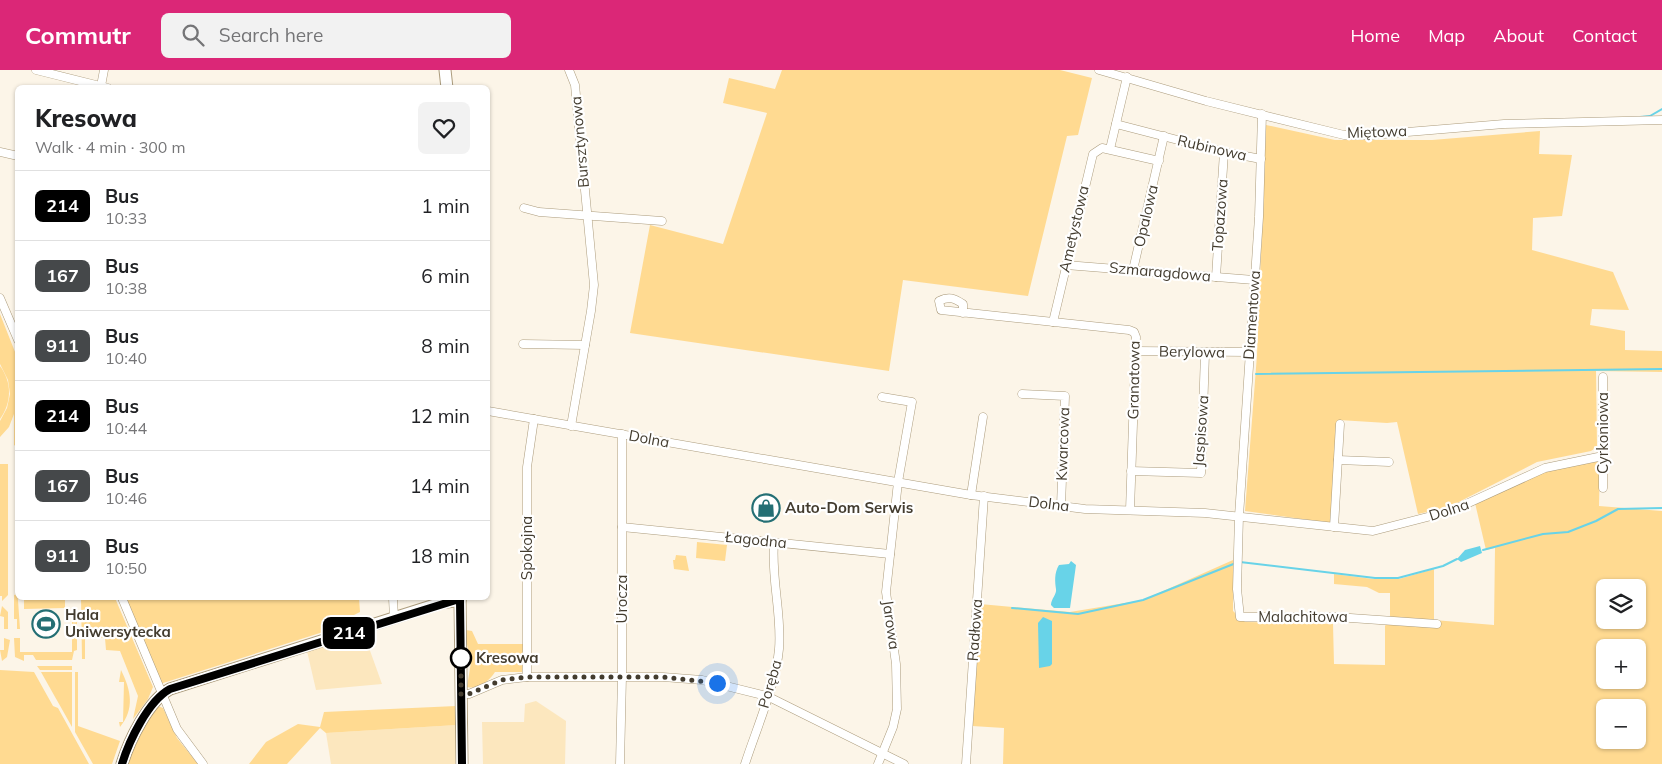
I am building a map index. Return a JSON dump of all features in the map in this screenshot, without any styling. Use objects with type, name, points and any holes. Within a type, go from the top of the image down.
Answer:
[{"type":"street","points":[[40,70],[96,85]]},
{"type":"street","points":[[104,70],[104,85]]},
{"type":"street","points":[[445,70],[447,85]]},
{"type":"street","name":"Bursztynowa","points":[[569,70],[575,84],[594,291],[571,426]]},
{"type":"street","name":"Miętowa","points":[[1100,70],[1262,114],[1351,135],[1504,124],[1662,120]]},
{"type":"street","points":[[1110,149],[1127,77]]},
{"type":"street","name":"Diamentowa","points":[[1239,516],[1262,114]]},
{"type":"street","name":"Rubinowa","points":[[1116,124],[1224,152],[1260,159]]},
{"type":"street","name":"Rubinowa","points":[[1110,149],[1159,161],[1164,136]]},
{"type":"street","name":"Ametystowa","points":[[1053,322],[1091,158],[1102,148],[1110,149]]},
{"type":"street","points":[[0,152],[15,155]]},
{"type":"street","name":"Topazowa","points":[[1216,277],[1224,152]]},
{"type":"street","name":"Opalowa","points":[[1133,270],[1159,161]]},
{"type":"street","points":[[524,208],[539,212],[662,221]]},
{"type":"street","name":"Szmaragdowa","points":[[1066,265],[1254,280]]},
{"type":"street","points":[[0,298],[15,333]]},
{"type":"street","name":"Granatowa","points":[[963,313],[1134,332],[1136,351],[1130,510]]},
{"type":"street","points":[[523,344],[585,345]]},
{"type":"street","name":"Berylowa","points":[[1136,351],[1249,352]]},
{"type":"street","name":"Jaspisowa","points":[[1131,471],[1201,473],[1205,353]]},
{"type":"street","name":"Cyrkoniowa","points":[[1603,377],[1603,488]]},
{"type":"street","name":"Kwarcowa","points":[[1022,394],[1065,396],[1061,506]]},
{"type":"street","name":"Jarowa","points":[[878,764],[893,727],[898,698],[895,654],[886,598],[898,482],[912,402],[882,397]]},
{"type":"street","name":"Dolna","points":[[490,411],[984,496],[1061,506],[1239,516],[1373,531],[1443,513],[1478,500],[1545,468],[1603,456]]},
{"type":"street","points":[[971,494],[983,417]]},
{"type":"street","name":"Spokojna","points":[[527,677],[527,467],[534,419]]},
{"type":"street","points":[[1334,527],[1340,424]]},
{"type":"street","name":"Urocza","points":[[620,764],[622,434]]},
{"type":"street","points":[[1338,460],[1389,462]]},
{"type":"street","name":"Radłowa","points":[[966,764],[984,496]]},
{"type":"street","name":"Malachitowa","points":[[1239,516],[1237,589],[1240,617],[1336,617],[1437,624]]},
{"type":"street","name":"Łagodna","points":[[622,527],[890,554]]},
{"type":"street","name":"Poręba","points":[[745,764],[776,668],[780,647],[772,574],[774,542]]},
{"type":"street","points":[[123,600],[161,695],[177,729],[203,764]]},
{"type":"street","points":[[394,600],[394,618]]},
{"type":"street","points":[[122,764],[131,738],[161,695],[173,688],[454,600]]},
{"type":"street","points":[[460,600],[462,764]]},
{"type":"street","points":[[461,694],[469,694],[502,680],[527,677],[622,676],[702,680],[767,696],[904,764]]},
{"type":"shaded area","points":[[782,70],[1060,70],[1092,78],[1078,135],[1067,136],[1028,296],[903,280],[889,371],[630,333],[650,225],[723,244],[767,113],[723,103],[729,78],[775,89]]},
{"type":"shaded area","points":[[1266,125],[1335,140],[1432,140],[1540,131],[1539,154],[1572,155],[1562,216],[1533,218],[1532,250],[1613,272],[1629,310],[1592,309],[1590,325],[1625,331],[1625,350],[1662,351],[1662,372],[1596,371],[1597,447],[1591,451],[1537,462],[1449,507],[1418,514],[1397,422],[1339,420],[1330,523],[1245,511],[1257,355]]},
{"type":"shaded area","points":[[0,314],[15,352],[15,446],[14,414],[9,427],[0,437],[0,421],[7,408],[10,394],[8,380],[0,364]]},
{"type":"shaded area","points":[[0,366],[7,379],[9,392],[7,406],[0,419]]},
{"type":"shaded area","points":[[1600,460],[1599,506],[1662,511],[1662,764],[1003,764],[1004,728],[972,726],[980,604],[1070,612],[1143,600],[1233,560],[1233,611],[1245,622],[1333,624],[1334,664],[1385,665],[1385,626],[1390,617],[1390,593],[1379,593],[1367,587],[1334,584],[1334,574],[1373,579],[1399,579],[1434,569],[1434,620],[1494,625],[1495,548],[1486,550],[1475,503],[1538,471]]},
{"type":"shaded area","points":[[0,464],[8,464],[8,595],[2,601],[2,596],[0,596]]},
{"type":"shaded area","points":[[697,542],[727,545],[725,561],[696,558]]},
{"type":"shaded area","points":[[676,555],[686,556],[689,571],[674,569],[673,560],[675,560]]},
{"type":"shaded area","points":[[14,595],[15,600],[18,600],[20,629],[17,629],[17,619],[14,619]]},
{"type":"shaded area","points":[[24,600],[65,600],[65,608],[24,609]]},
{"type":"shaded area","points":[[81,600],[116,600],[153,687],[148,699],[133,719],[138,696],[120,651],[106,650],[105,638],[85,638],[85,659],[82,659]]},
{"type":"shaded area","points":[[126,600],[359,600],[360,612],[350,617],[342,626],[160,684]]},
{"type":"shaded area","points":[[2,606],[8,612],[8,629],[4,629],[4,617],[0,616]]},
{"type":"shaded area","points":[[72,617],[77,617],[77,650],[74,651],[72,660],[36,660],[33,655],[24,655],[24,661],[15,657],[14,638],[20,638],[20,652],[72,652]]},
{"type":"shaded area","points":[[466,630],[472,631],[478,644],[523,644],[522,672],[495,672],[483,684],[471,688],[467,687],[471,662],[466,640]]},
{"type":"shaded area","points":[[364,634],[382,684],[316,690],[307,651]]},
{"type":"shaded area","points":[[4,638],[10,640],[7,657],[2,661],[0,650],[4,650]]},
{"type":"shaded area","points":[[37,666],[72,666],[72,670],[40,670]]},
{"type":"shaded area","points":[[0,670],[34,672],[53,706],[58,708],[89,764],[0,764]]},
{"type":"shaded area","points":[[121,670],[129,692],[130,706],[125,720],[120,727],[119,722],[123,722],[124,682],[119,682]]},
{"type":"shaded area","points":[[41,672],[72,672],[72,727]]},
{"type":"shaded area","points":[[75,672],[78,672],[78,726],[120,741],[112,764],[93,764],[75,732]]},
{"type":"shaded area","points":[[536,701],[566,721],[565,764],[483,764],[482,722],[524,722],[525,704]]},
{"type":"shaded area","points":[[158,706],[163,708],[177,738],[198,764],[125,764],[132,743]]},
{"type":"shaded area","points":[[456,706],[457,725],[326,733],[320,728],[287,764],[249,764],[266,742],[298,724],[320,727],[324,712]]},
{"type":"shaded area","points":[[457,725],[455,764],[331,764],[326,733]]},
{"type":"water","points":[[1480,546],[1482,553],[1461,562],[1457,559],[1465,550]]},
{"type":"water","points":[[1071,561],[1076,565],[1070,608],[1054,608],[1051,605],[1056,591],[1055,577],[1057,568],[1059,565],[1069,564]]},
{"type":"water","points":[[1043,617],[1052,621],[1052,664],[1039,668],[1038,623]]},
{"type":"waterway","points":[[1640,117],[1650,116],[1662,109]]},
{"type":"waterway","points":[[1256,374],[1662,369]]},
{"type":"waterway","points":[[1483,550],[1543,534],[1568,532],[1596,521],[1618,509],[1662,508]]},
{"type":"waterway","points":[[1240,562],[1375,578],[1398,578],[1443,566],[1457,559]]},
{"type":"waterway","points":[[1012,608],[1078,614],[1143,600],[1236,563]]},
{"type":"bus line","name":"214","points":[[122,764],[131,738],[158,698],[170,689],[456,600],[460,600],[462,764]]},
{"type":"place","name":"Auto-Dom Serwis","points":[[766,508]]},
{"type":"place","name":"Hala Uniwersytecka","points":[[46,624]]},
{"type":"place","name":"Kresowa","points":[[461,658]]},
{"type":"route","points":[[461,658],[461,694],[469,694],[502,680],[527,677],[663,677],[717,683]]}]
